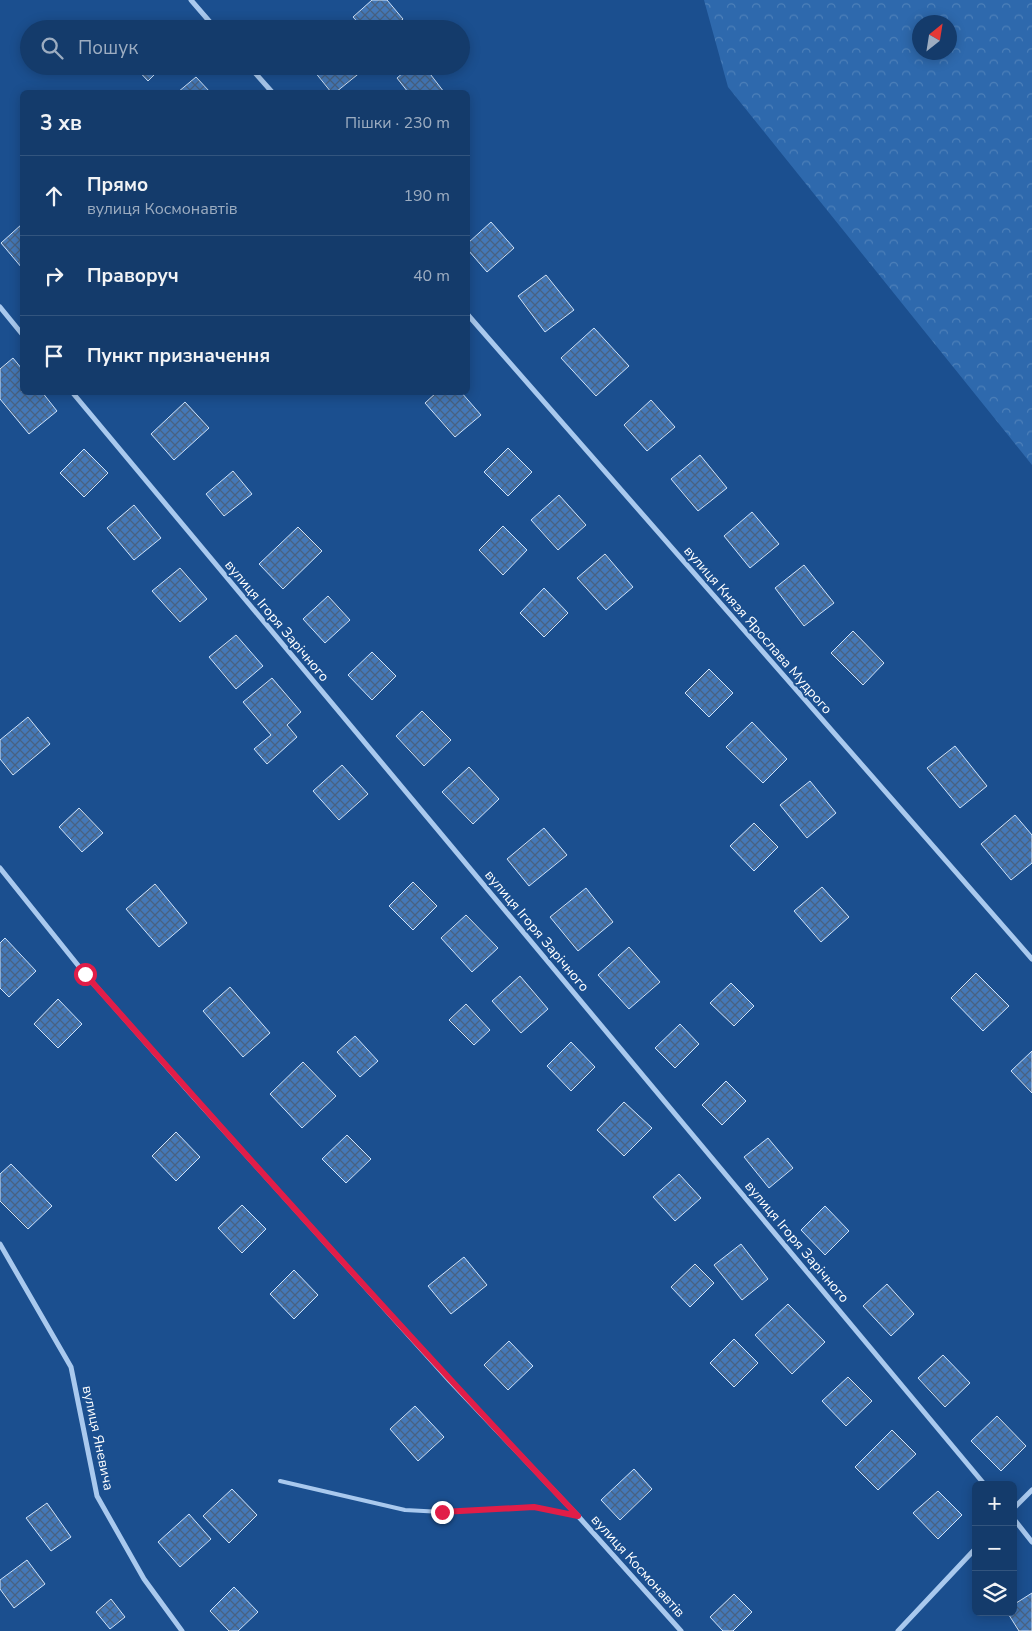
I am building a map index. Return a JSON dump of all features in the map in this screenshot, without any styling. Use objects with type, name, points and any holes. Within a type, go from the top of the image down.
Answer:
[{"type":"street","points":[[191,0],[208,20]]},
{"type":"street","points":[[257,75],[270,90]]},
{"type":"street","points":[[0,307],[20,332]]},
{"type":"street","name":"вулиця Князя Ярослава Мудрого","points":[[470,317],[1032,960]]},
{"type":"street","name":"вулиця Ігоря Зарічного","points":[[75,395],[982,1481]]},
{"type":"street","name":"вулиця Космонавтів","points":[[0,868],[85,974],[190,1093],[450,1381],[578,1516],[681,1631]]},
{"type":"street","name":"вулиця Яневича","points":[[0,1244],[71,1367],[98,1496],[144,1579],[182,1631]]},
{"type":"street","points":[[1017,1505],[1032,1490]]},
{"type":"street","points":[[1017,1523],[1032,1542]]},
{"type":"street","points":[[898,1631],[972,1552]]},
{"type":"lane","points":[[280,1481],[405,1510],[442,1512],[534,1507],[578,1516]]},
{"type":"green space","points":[[704,0],[1032,0],[1032,465],[728,87]]},
{"type":"building","points":[[372,0],[387,0],[403,19],[356,20],[353,17]]},
{"type":"building","points":[[142,75],[154,75],[148,81]]},
{"type":"building","points":[[317,75],[357,75],[338,90],[329,90]]},
{"type":"building","points":[[400,75],[431,75],[442,90],[406,90],[397,78]]},
{"type":"building","points":[[196,77],[208,90],[180,90]]},
{"type":"building","points":[[491,222],[514,248],[487,272],[470,252],[470,241]]},
{"type":"building","points":[[20,226],[20,266],[1,243]]},
{"type":"building","points":[[546,275],[574,310],[545,332],[518,296]]},
{"type":"building","points":[[594,328],[629,366],[596,396],[561,358]]},
{"type":"building","points":[[13,358],[20,367],[20,395],[44,395],[57,411],[29,434],[0,399],[0,369]]},
{"type":"building","points":[[434,395],[464,395],[481,415],[455,437],[425,403]]},
{"type":"building","points":[[651,400],[675,427],[647,451],[624,425]]},
{"type":"building","points":[[185,402],[209,428],[174,460],[151,434]]},
{"type":"building","points":[[508,448],[532,472],[508,496],[484,472]]},
{"type":"building","points":[[84,449],[108,473],[84,497],[60,473]]},
{"type":"building","points":[[700,455],[727,488],[698,511],[671,479]]},
{"type":"building","points":[[233,471],[252,494],[224,516],[206,494]]},
{"type":"building","points":[[559,495],[586,525],[558,550],[531,520]]},
{"type":"building","points":[[134,505],[161,538],[134,560],[107,528]]},
{"type":"building","points":[[752,512],[779,544],[750,568],[724,536]]},
{"type":"building","points":[[503,526],[527,550],[503,575],[479,550]]},
{"type":"building","points":[[298,527],[322,551],[283,589],[259,564]]},
{"type":"building","points":[[605,554],[633,587],[606,610],[577,578]]},
{"type":"building","points":[[804,565],[834,603],[804,626],[775,588]]},
{"type":"building","points":[[180,568],[207,599],[180,622],[152,591]]},
{"type":"building","points":[[544,588],[568,613],[544,637],[520,613]]},
{"type":"building","points":[[328,596],[350,620],[325,643],[303,619]]},
{"type":"building","points":[[853,631],[884,663],[863,685],[831,653]]},
{"type":"building","points":[[236,635],[263,666],[236,689],[209,657]]},
{"type":"building","points":[[372,652],[396,676],[372,700],[348,675]]},
{"type":"building","points":[[709,669],[733,693],[709,717],[685,693]]},
{"type":"building","points":[[272,678],[301,712],[287,725],[297,737],[267,764],[254,749],[271,735],[243,702]]},
{"type":"building","points":[[422,711],[451,740],[424,766],[396,736]]},
{"type":"building","points":[[28,717],[50,744],[13,775],[0,759],[0,740]]},
{"type":"building","points":[[752,722],[787,759],[763,783],[726,747]]},
{"type":"building","points":[[955,746],[987,786],[960,808],[927,768]]},
{"type":"building","points":[[342,765],[368,794],[339,820],[313,791]]},
{"type":"building","points":[[469,767],[499,799],[473,824],[442,792]]},
{"type":"building","points":[[810,781],[836,813],[807,838],[780,805]]},
{"type":"building","points":[[79,808],[103,833],[82,852],[59,827]]},
{"type":"building","points":[[1015,815],[1032,835],[1032,863],[1011,880],[981,844]]},
{"type":"building","points":[[754,823],[778,847],[754,871],[730,846]]},
{"type":"building","points":[[544,828],[567,855],[529,886],[507,859]]},
{"type":"building","points":[[413,882],[437,906],[413,930],[389,906]]},
{"type":"building","points":[[155,884],[187,923],[159,947],[126,909]]},
{"type":"building","points":[[822,887],[849,917],[821,942],[794,911]]},
{"type":"building","points":[[586,888],[613,922],[578,951],[550,917]]},
{"type":"building","points":[[466,915],[498,948],[472,972],[441,938]]},
{"type":"building","points":[[5,938],[36,971],[9,997],[0,988],[0,943]]},
{"type":"building","points":[[629,947],[660,982],[629,1009],[598,975]]},
{"type":"building","points":[[976,973],[1009,1006],[983,1031],[951,998]]},
{"type":"building","points":[[520,976],[548,1009],[521,1033],[492,1001]]},
{"type":"building","points":[[731,983],[754,1006],[734,1026],[710,1003]]},
{"type":"building","points":[[230,987],[270,1033],[243,1057],[203,1011]]},
{"type":"building","points":[[58,999],[82,1024],[58,1048],[34,1024]]},
{"type":"building","points":[[466,1004],[490,1030],[474,1045],[449,1020]]},
{"type":"building","points":[[680,1024],[699,1044],[675,1068],[655,1048]]},
{"type":"building","points":[[355,1036],[378,1061],[360,1077],[337,1052]]},
{"type":"building","points":[[571,1042],[595,1067],[571,1091],[547,1066]]},
{"type":"building","points":[[1032,1051],[1032,1093],[1011,1071]]},
{"type":"building","points":[[303,1062],[336,1096],[302,1128],[270,1094]]},
{"type":"building","points":[[726,1081],[746,1101],[722,1125],[702,1105]]},
{"type":"building","points":[[624,1102],[652,1128],[624,1156],[597,1130]]},
{"type":"building","points":[[176,1132],[200,1157],[176,1181],[152,1156]]},
{"type":"building","points":[[347,1135],[371,1159],[346,1183],[322,1159]]},
{"type":"building","points":[[768,1138],[793,1168],[769,1188],[744,1157]]},
{"type":"building","points":[[11,1164],[52,1206],[28,1229],[0,1201],[0,1174]]},
{"type":"building","points":[[679,1174],[701,1198],[675,1221],[653,1197]]},
{"type":"building","points":[[242,1205],[266,1229],[242,1253],[218,1228]]},
{"type":"building","points":[[825,1206],[849,1231],[825,1255],[801,1230]]},
{"type":"building","points":[[741,1244],[768,1279],[742,1300],[714,1265]]},
{"type":"building","points":[[464,1257],[487,1285],[451,1314],[428,1286]]},
{"type":"building","points":[[695,1264],[714,1283],[690,1307],[671,1287]]},
{"type":"building","points":[[294,1270],[318,1295],[294,1319],[270,1294]]},
{"type":"building","points":[[887,1284],[914,1314],[891,1336],[863,1306]]},
{"type":"building","points":[[788,1304],[825,1342],[792,1374],[755,1335]]},
{"type":"building","points":[[734,1339],[758,1363],[734,1387],[710,1363]]},
{"type":"building","points":[[509,1341],[533,1366],[508,1390],[484,1365]]},
{"type":"building","points":[[943,1355],[970,1383],[945,1407],[918,1378]]},
{"type":"building","points":[[848,1377],[872,1401],[846,1426],[822,1401]]},
{"type":"building","points":[[415,1406],[444,1437],[418,1461],[390,1429]]},
{"type":"building","points":[[997,1416],[1026,1446],[1001,1471],[971,1441]]},
{"type":"building","points":[[892,1430],[916,1454],[878,1490],[855,1467]]},
{"type":"building","points":[[634,1469],[652,1489],[620,1520],[601,1500]]},
{"type":"building","points":[[232,1489],[257,1515],[229,1543],[203,1516]]},
{"type":"building","points":[[938,1491],[962,1515],[938,1539],[913,1513]]},
{"type":"building","points":[[47,1503],[71,1537],[51,1551],[26,1518]]},
{"type":"building","points":[[189,1514],[211,1539],[180,1567],[158,1542]]},
{"type":"building","points":[[27,1560],[45,1584],[14,1608],[0,1589],[0,1580]]},
{"type":"building","points":[[234,1587],[258,1612],[238,1631],[229,1631],[210,1611]]},
{"type":"building","points":[[1032,1593],[1032,1631],[1019,1631],[1010,1616],[1017,1616],[1017,1602]]},
{"type":"building","points":[[734,1594],[752,1612],[733,1631],[723,1631],[710,1617]]},
{"type":"building","points":[[111,1599],[125,1617],[110,1629],[96,1612]]},
{"type":"route","points":[[85,974],[450,1381],[578,1516],[534,1507],[442,1512]]}]
